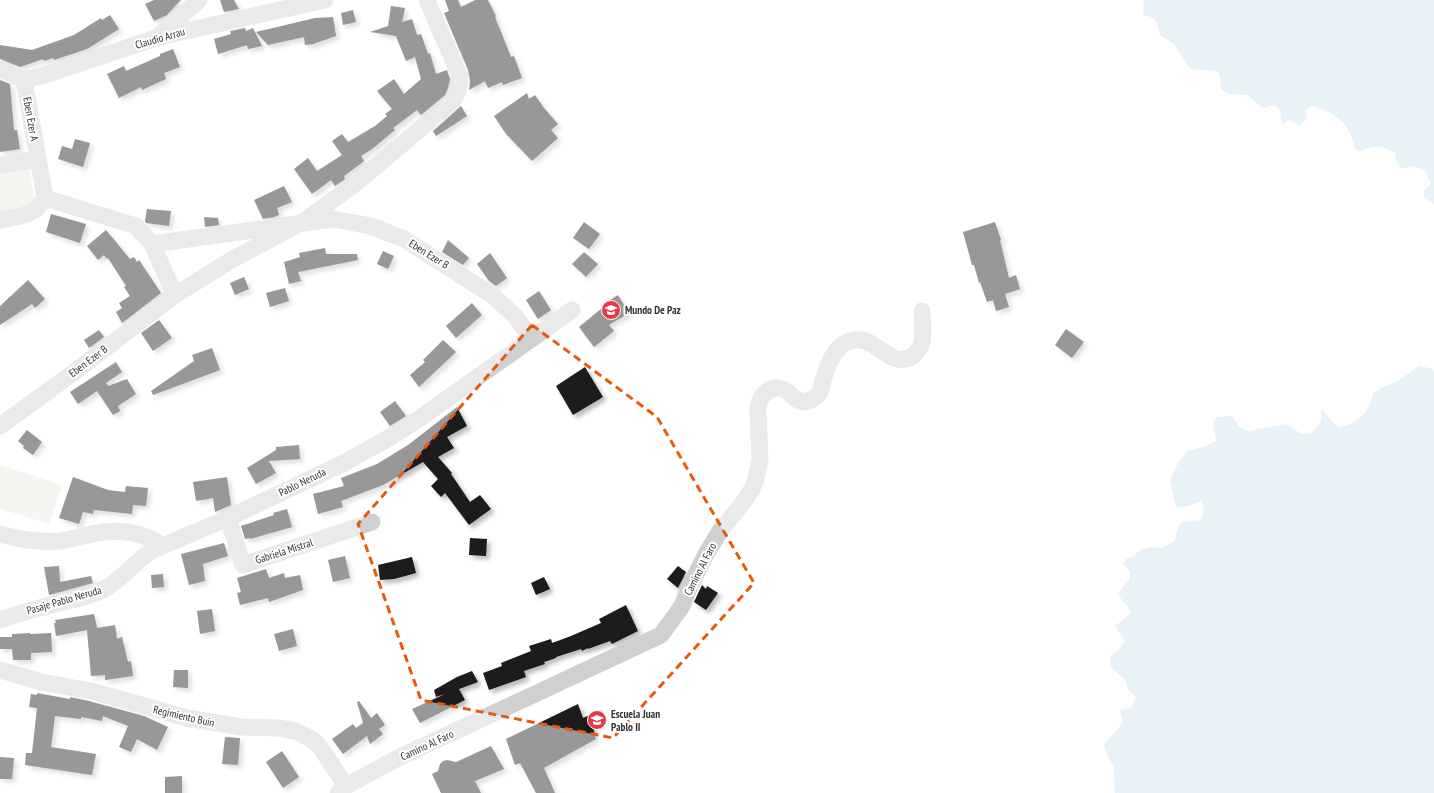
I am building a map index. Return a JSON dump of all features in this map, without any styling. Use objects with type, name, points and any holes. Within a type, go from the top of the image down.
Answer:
[{"type":"street","points":[[159,37],[199,0]]},
{"type":"street","name":"Claudio Arrau","points":[[24,80],[45,75],[159,37],[325,0]]},
{"type":"street","name":"Eben Ezer B","points":[[0,426],[73,373],[175,295],[233,259],[303,222],[356,183],[452,102],[459,91],[459,74],[427,0]]},
{"type":"street","points":[[0,69],[24,80]]},
{"type":"street","name":"Eben Ezer A","points":[[24,80],[45,198]]},
{"type":"street","points":[[0,165],[38,159]]},
{"type":"street","points":[[0,220],[30,214],[41,205],[45,198],[136,226],[152,244],[175,295]]},
{"type":"street","name":"Eben Ezer B","points":[[152,244],[333,218],[371,226],[404,238],[492,295],[515,316],[532,339]]},
{"type":"street","name":"Pablo Neruda","points":[[162,546],[228,518],[344,463],[392,436],[416,421],[572,310]]},
{"type":"street","name":"Camino Al Faro","points":[[342,790],[398,758],[661,635],[682,606],[706,554],[720,531],[752,489],[760,459],[758,403],[765,392],[778,388],[790,393],[798,400],[808,401],[813,399],[821,390],[833,354],[843,344],[850,341],[856,340],[869,343],[894,358],[900,359],[911,357],[916,353],[922,343],[922,311]]},
{"type":"street","name":"Gabriela Mistral","points":[[228,518],[243,565],[372,522]]},
{"type":"street","points":[[0,534],[15,539],[49,542],[98,533],[123,532],[144,536],[162,546]]},
{"type":"street","name":"Pasaje Pablo Neruda","points":[[0,620],[92,594],[106,588],[119,580],[141,558],[162,546]]},
{"type":"street","name":"Regimiento Buin","points":[[0,670],[41,682],[91,691],[187,718],[241,727],[278,728],[296,731],[312,740],[320,747],[342,790]]},
{"type":"highlighted area","points":[[532,325],[657,417],[754,583],[613,738],[421,700],[358,524]]},
{"type":"shaded area","points":[[28,164],[35,200],[29,207],[0,211],[0,168]]},
{"type":"shaded area","points":[[0,465],[62,485],[49,524],[0,509]]},
{"type":"water","points":[[1142,0],[1434,0],[1434,204],[1424,198],[1424,190],[1431,184],[1425,170],[1412,166],[1402,169],[1395,159],[1396,153],[1386,149],[1374,147],[1359,151],[1354,147],[1350,132],[1340,120],[1327,111],[1312,106],[1305,110],[1307,118],[1300,125],[1288,120],[1282,125],[1280,110],[1275,105],[1263,108],[1247,95],[1228,94],[1221,89],[1220,76],[1217,71],[1190,69],[1174,44],[1160,35],[1156,21],[1151,17],[1143,15],[1144,2]]},
{"type":"water","points":[[1419,366],[1430,368],[1434,371],[1434,793],[1115,793],[1114,767],[1110,762],[1104,746],[1123,722],[1120,710],[1131,708],[1136,697],[1128,690],[1126,681],[1110,666],[1110,656],[1118,651],[1125,641],[1115,626],[1131,613],[1118,595],[1129,580],[1130,572],[1123,563],[1126,559],[1133,557],[1141,549],[1151,547],[1162,548],[1175,541],[1179,525],[1181,523],[1201,520],[1204,509],[1201,501],[1189,506],[1176,508],[1170,480],[1178,463],[1187,451],[1204,447],[1216,441],[1213,425],[1216,417],[1232,416],[1239,426],[1248,431],[1286,424],[1302,434],[1312,433],[1321,421],[1322,409],[1334,424],[1340,427],[1353,423],[1362,416],[1369,406],[1373,393],[1396,382]]},
{"type":"building","points":[[154,0],[181,0],[167,15],[154,21],[145,4]]},
{"type":"building","points":[[220,0],[234,0],[239,9],[224,12]]},
{"type":"building","points":[[445,0],[458,0],[461,7],[475,0],[488,0],[496,16],[495,17],[511,57],[514,56],[522,78],[503,85],[502,82],[488,88],[485,81],[469,90],[470,81],[468,70],[444,13],[449,11]]},
{"type":"building","points":[[391,6],[405,8],[402,22],[412,19],[417,35],[421,34],[428,54],[430,53],[436,74],[447,70],[450,79],[448,88],[445,95],[421,115],[417,110],[393,128],[395,130],[372,149],[361,156],[364,161],[344,176],[345,179],[335,186],[331,180],[312,194],[294,169],[308,158],[317,171],[342,155],[332,141],[342,134],[348,142],[375,126],[387,116],[385,114],[392,109],[377,91],[394,79],[404,94],[421,79],[415,57],[406,61],[396,36],[370,32],[388,26]]},
{"type":"building","points":[[353,10],[356,22],[343,25],[341,13]]},
{"type":"building","points":[[110,15],[119,29],[87,49],[54,60],[53,58],[44,61],[43,59],[20,67],[0,59],[0,45],[32,50],[74,35],[101,18],[102,20]]},
{"type":"building","points":[[333,17],[336,36],[313,44],[305,45],[304,37],[268,45],[256,32],[315,18]]},
{"type":"building","points":[[245,28],[246,31],[253,28],[262,46],[248,49],[247,45],[218,54],[214,39],[231,34],[230,31]]},
{"type":"building","points":[[173,49],[180,67],[164,73],[166,79],[142,90],[141,87],[119,98],[107,74],[124,66],[126,71]]},
{"type":"building","points":[[0,80],[10,84],[14,130],[17,130],[20,149],[0,152]]},
{"type":"building","points":[[527,93],[529,99],[535,95],[558,124],[551,130],[558,138],[532,161],[506,134],[494,116]]},
{"type":"building","points":[[461,106],[467,116],[436,136],[433,131]]},
{"type":"building","points":[[75,139],[90,143],[83,167],[58,159],[62,146],[72,149]]},
{"type":"building","points":[[284,186],[292,202],[277,208],[279,215],[263,219],[254,200]]},
{"type":"building","points":[[147,209],[171,211],[169,226],[146,223]]},
{"type":"building","points":[[51,214],[86,224],[80,243],[46,232]]},
{"type":"building","points":[[204,217],[218,218],[219,225],[205,227]]},
{"type":"building","points":[[584,222],[600,234],[589,249],[573,238]]},
{"type":"building","points":[[995,222],[1001,240],[1009,278],[1016,275],[1020,289],[1005,294],[1009,307],[996,311],[993,300],[987,302],[980,282],[979,283],[974,265],[972,265],[963,232]]},
{"type":"building","points":[[106,230],[130,259],[134,257],[137,262],[139,260],[161,293],[122,323],[116,312],[122,308],[119,303],[130,296],[124,287],[126,286],[108,258],[107,259],[104,255],[98,260],[87,246]]},
{"type":"building","points":[[448,240],[469,258],[463,265],[442,252]]},
{"type":"building","points":[[325,248],[326,254],[357,254],[358,260],[298,272],[301,281],[289,284],[284,262],[300,257],[299,253]]},
{"type":"building","points":[[383,251],[394,256],[388,269],[377,264]]},
{"type":"building","points":[[584,252],[598,264],[586,277],[572,264]]},
{"type":"building","points":[[490,253],[507,278],[496,286],[489,281],[477,264]]},
{"type":"building","points":[[244,277],[249,289],[235,295],[230,283]]},
{"type":"building","points":[[28,280],[45,299],[35,308],[32,304],[0,325],[0,306]]},
{"type":"building","points":[[285,288],[289,301],[270,307],[266,293]]},
{"type":"building","points":[[539,291],[551,310],[538,319],[526,300]]},
{"type":"building","points":[[618,295],[629,313],[609,325],[614,331],[594,347],[579,327],[608,303],[607,302]]},
{"type":"building","points":[[472,303],[482,315],[456,338],[446,326]]},
{"type":"building","points":[[159,320],[172,338],[153,351],[141,333]]},
{"type":"building","points":[[1066,329],[1084,342],[1072,358],[1055,345]]},
{"type":"building","points":[[99,330],[104,337],[89,348],[84,340]]},
{"type":"building","points":[[443,340],[456,352],[419,387],[410,375],[425,362],[423,360]]},
{"type":"building","points":[[212,348],[220,370],[153,395],[151,391],[194,361],[192,355]]},
{"type":"building","points":[[116,362],[122,372],[106,383],[108,386],[127,379],[136,394],[118,406],[120,411],[113,415],[97,391],[78,404],[70,392]]},
{"type":"building","points":[[585,367],[603,397],[573,415],[556,386]]},
{"type":"building","points":[[395,401],[406,416],[390,426],[380,412]]},
{"type":"building","points":[[457,407],[467,426],[447,437],[454,448],[438,457],[452,473],[451,474],[470,502],[480,495],[491,509],[469,525],[445,493],[441,497],[431,486],[438,479],[423,462],[383,485],[341,501],[343,507],[318,514],[313,494],[344,486],[341,478],[377,464],[408,445]]},
{"type":"building","points":[[27,430],[42,442],[33,455],[23,448],[24,446],[18,441]]},
{"type":"building","points":[[299,445],[300,459],[269,461],[276,473],[256,484],[247,468],[276,450],[276,447]]},
{"type":"building","points":[[73,477],[108,490],[125,492],[126,486],[148,488],[146,506],[133,505],[132,514],[94,510],[93,514],[83,512],[79,524],[59,518]]},
{"type":"building","points":[[227,477],[231,505],[215,512],[213,498],[196,501],[193,482]]},
{"type":"building","points":[[287,509],[292,527],[250,539],[245,539],[241,526]]},
{"type":"building","points":[[470,538],[487,539],[486,556],[469,555]]},
{"type":"building","points":[[224,543],[228,556],[203,564],[205,581],[189,585],[181,554]]},
{"type":"building","points":[[345,556],[350,578],[333,582],[328,560]]},
{"type":"building","points":[[412,557],[416,573],[394,579],[380,580],[378,565]]},
{"type":"building","points":[[59,566],[60,582],[91,576],[93,583],[49,595],[44,567]]},
{"type":"building","points":[[678,566],[686,572],[678,588],[667,579]]},
{"type":"building","points":[[266,569],[269,578],[284,573],[285,578],[300,575],[303,590],[269,602],[268,598],[240,605],[237,593],[241,592],[237,578]]},
{"type":"building","points":[[163,574],[164,587],[152,588],[151,575]]},
{"type":"building","points":[[544,577],[550,589],[536,595],[531,583]]},
{"type":"building","points":[[702,585],[706,589],[707,586],[718,593],[706,610],[694,602]]},
{"type":"building","points":[[626,605],[638,631],[612,644],[610,641],[582,651],[581,649],[556,657],[544,662],[545,664],[524,671],[526,677],[489,690],[483,673],[502,666],[501,663],[531,651],[529,646],[551,639],[552,643],[601,623],[599,619]]},
{"type":"building","points":[[212,609],[215,631],[200,634],[197,611]]},
{"type":"building","points":[[94,614],[97,628],[115,625],[117,639],[122,637],[128,662],[131,661],[133,676],[105,680],[105,675],[91,676],[87,630],[56,636],[55,620]]},
{"type":"building","points":[[293,629],[297,646],[279,651],[274,634]]},
{"type":"building","points":[[51,633],[52,652],[31,653],[31,660],[13,660],[12,649],[0,649],[0,637],[12,637],[12,634]]},
{"type":"building","points":[[174,670],[188,670],[188,688],[173,687]]},
{"type":"building","points":[[472,671],[478,682],[459,689],[465,700],[420,723],[412,709],[445,694],[436,697],[434,690],[457,677]]},
{"type":"building","points":[[37,693],[89,701],[144,716],[168,727],[157,750],[137,739],[131,752],[119,747],[128,726],[103,716],[102,721],[81,717],[81,719],[55,716],[51,747],[96,754],[92,775],[25,765],[26,753],[32,753],[37,708],[29,707],[31,694],[37,695]]},
{"type":"building","points":[[359,701],[371,718],[377,713],[385,725],[379,729],[383,734],[370,744],[367,736],[343,754],[332,739],[353,724],[356,728],[363,723],[357,702]]},
{"type":"building","points":[[578,704],[583,718],[590,715],[596,739],[544,768],[555,793],[536,793],[520,763],[515,765],[506,739]]},
{"type":"building","points":[[225,737],[240,738],[238,765],[222,764]]},
{"type":"building","points":[[491,746],[504,769],[475,781],[481,793],[441,793],[432,774],[438,771],[440,764],[443,761],[447,760],[456,762]]},
{"type":"building","points":[[282,751],[299,777],[283,788],[266,762]]},
{"type":"building","points":[[0,757],[14,758],[12,779],[0,779]]},
{"type":"building","points":[[182,776],[182,793],[165,793],[165,777]]},
{"type":"place","name":"Mundo De Paz","points":[[611,310]]},
{"type":"place","name":"Escuela Juan Pablo II","points":[[597,720]]}]
